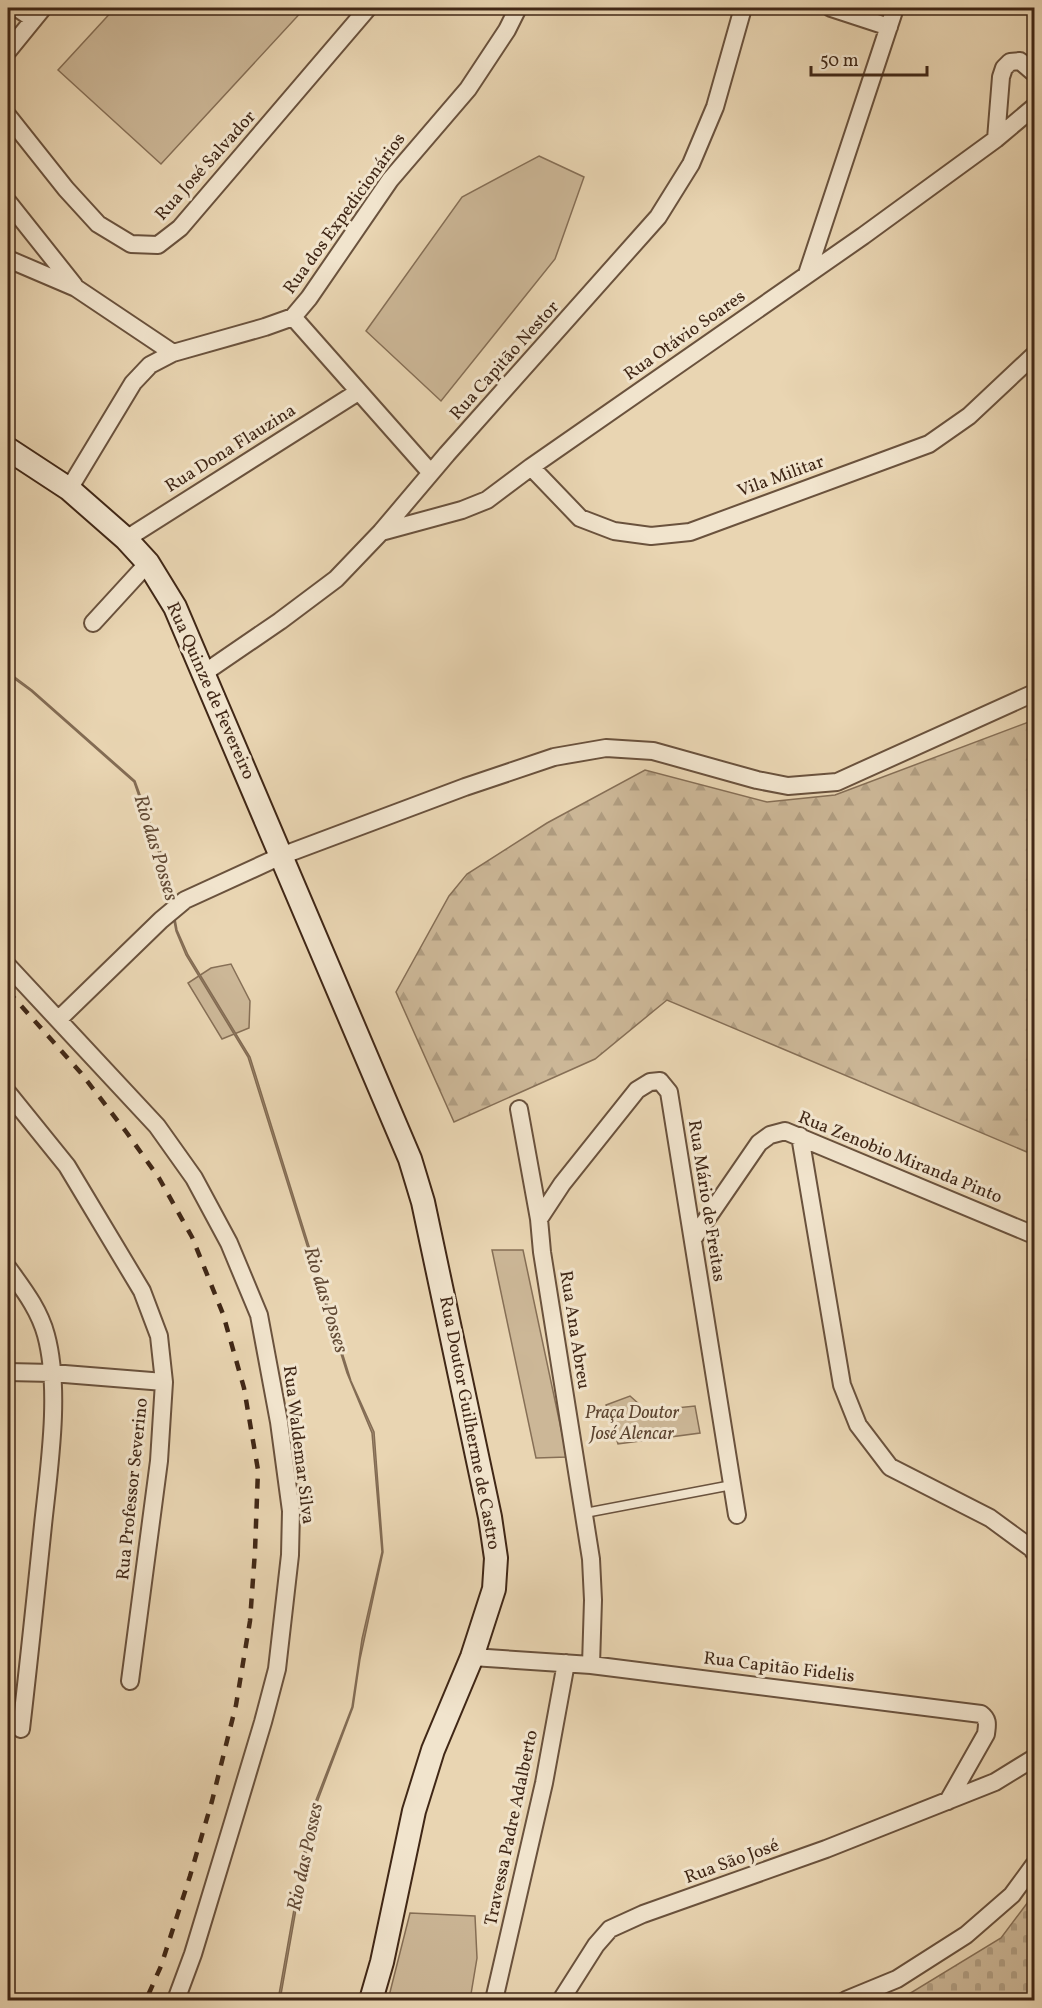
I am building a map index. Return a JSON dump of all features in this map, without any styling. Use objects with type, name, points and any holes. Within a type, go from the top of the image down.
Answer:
[{"type":"main road","name":"Rua Quinze de Fevereiro","points":[[8,449],[69,489],[126,539],[148,563],[175,607],[281,856]]},
{"type":"main road","name":"Rua Doutor Guilherme de Castro","points":[[281,856],[410,1160],[423,1202],[490,1517],[496,1558],[494,1589],[472,1657],[434,1750],[414,1811],[382,1962],[371,2001]]},
{"type":"street","points":[[8,51],[38,13],[17,8]]},
{"type":"street","name":"Rua José Salvador","points":[[8,116],[66,189],[98,224],[131,244],[158,245],[180,228],[368,8]]},
{"type":"street","name":"Rua dos Expedicionários","points":[[69,489],[134,383],[150,365],[173,352],[293,317],[309,298],[390,180],[468,88],[507,30],[518,8]]},
{"type":"street","name":"Rua Capitão Nestor","points":[[204,673],[336,579],[381,532],[657,217],[691,164],[715,107],[743,8]]},
{"type":"street","points":[[831,8],[889,27]]},
{"type":"street","points":[[807,274],[895,8]]},
{"type":"street","points":[[996,139],[1001,77],[1004,68],[1010,62],[1020,61],[1035,73]]},
{"type":"street","name":"Rua Otávio Soares","points":[[381,532],[462,510],[487,500],[996,139],[1035,107]]},
{"type":"street","points":[[8,202],[76,288]]},
{"type":"street","points":[[8,259],[76,288],[173,352]]},
{"type":"street","points":[[293,317],[431,473]]},
{"type":"street","name":"Vila Militar","points":[[531,467],[580,518],[614,531],[651,536],[690,532],[929,444],[969,416],[1035,356]]},
{"type":"street","name":"Rua Dona Flauzina","points":[[126,539],[358,392]]},
{"type":"street","points":[[93,623],[148,563]]},
{"type":"street","points":[[59,1019],[160,920],[185,900],[281,856],[465,787],[554,757],[606,748],[653,751],[757,780],[788,786],[837,782],[1035,693]]},
{"type":"street","name":"Rua Waldemar Silva","points":[[8,966],[157,1126],[194,1179],[230,1243],[259,1315],[279,1422],[291,1511],[290,1555],[277,1669],[234,1822],[176,2001]]},
{"type":"street","name":"Rua Mário de Freitas","points":[[539,1219],[562,1184],[638,1090],[650,1082],[660,1081],[669,1092],[737,1515]]},
{"type":"street","name":"Rua Professor Severino","points":[[8,1093],[67,1166],[142,1291],[159,1336],[164,1382],[159,1461],[130,1681]]},
{"type":"street","name":"Rua Ana Abreu","points":[[519,1109],[539,1219],[543,1264],[591,1558],[593,1600],[591,1665]]},
{"type":"street","name":"Rua Zenobio Miranda Pinto","points":[[693,1239],[759,1143],[770,1135],[785,1131],[1035,1235]]},
{"type":"street","points":[[800,1136],[842,1385],[858,1425],[891,1467],[990,1518],[1035,1552]]},
{"type":"street","points":[[8,1268],[34,1304],[46,1335],[52,1373],[48,1482],[21,1729]]},
{"type":"street","points":[[8,1372],[52,1373],[164,1382]]},
{"type":"street","name":"Rua Capitão Fidelis","points":[[472,1657],[591,1665],[981,1714],[988,1723],[986,1734],[948,1801]]},
{"type":"street","name":"Travessa Padre Adalberto","points":[[494,2001],[544,1783],[566,1663]]},
{"type":"street","name":"Rua São José","points":[[561,2001],[596,1945],[610,1929],[644,1914],[815,1853],[948,1801],[995,1782],[1035,1758]]},
{"type":"street","points":[[846,2001],[897,1979],[966,1935],[1012,1895],[1035,1865]]},
{"type":"lane","points":[[585,1513],[732,1485]]},
{"type":"green space","points":[[115,8],[305,8],[161,164],[58,70]]},
{"type":"green space","points":[[539,156],[584,177],[555,259],[441,401],[366,331],[462,197]]},
{"type":"green space","points":[[1034,720],[1034,1155],[667,1000],[595,1059],[454,1122],[396,992],[449,896],[467,874],[547,823],[645,770],[767,802],[835,795]]},
{"type":"green space","points":[[231,964],[250,1001],[249,1028],[222,1039],[188,983],[211,968]]},
{"type":"green space","points":[[492,1250],[523,1250],[567,1457],[536,1458]]},
{"type":"green space","name":"Praça Doutor José Alencar","points":[[630,1396],[647,1411],[695,1406],[700,1433],[618,1444],[606,1405]]},
{"type":"green space","points":[[1034,1894],[1034,2000],[899,2000],[1001,1938]]},
{"type":"green space","points":[[410,1913],[475,1916],[477,1958],[470,2000],[388,2000]]},
{"type":"water","name":"Rio das Posses","points":[[8,672],[32,690],[135,781],[165,864],[177,930],[188,955],[250,1057],[351,1381],[374,1432],[383,1552],[360,1659],[353,1707],[313,1813],[280,2000],[278,2000],[311,1813],[352,1707],[362,1639],[382,1552],[372,1433],[347,1373],[248,1057],[186,955],[176,931],[163,865],[134,782]]},
{"type":"railway","points":[[8,991],[81,1073],[127,1133],[159,1178],[192,1237],[223,1314],[244,1388],[258,1470],[250,1621],[236,1705],[190,1876],[161,1966],[146,2000]]}]
